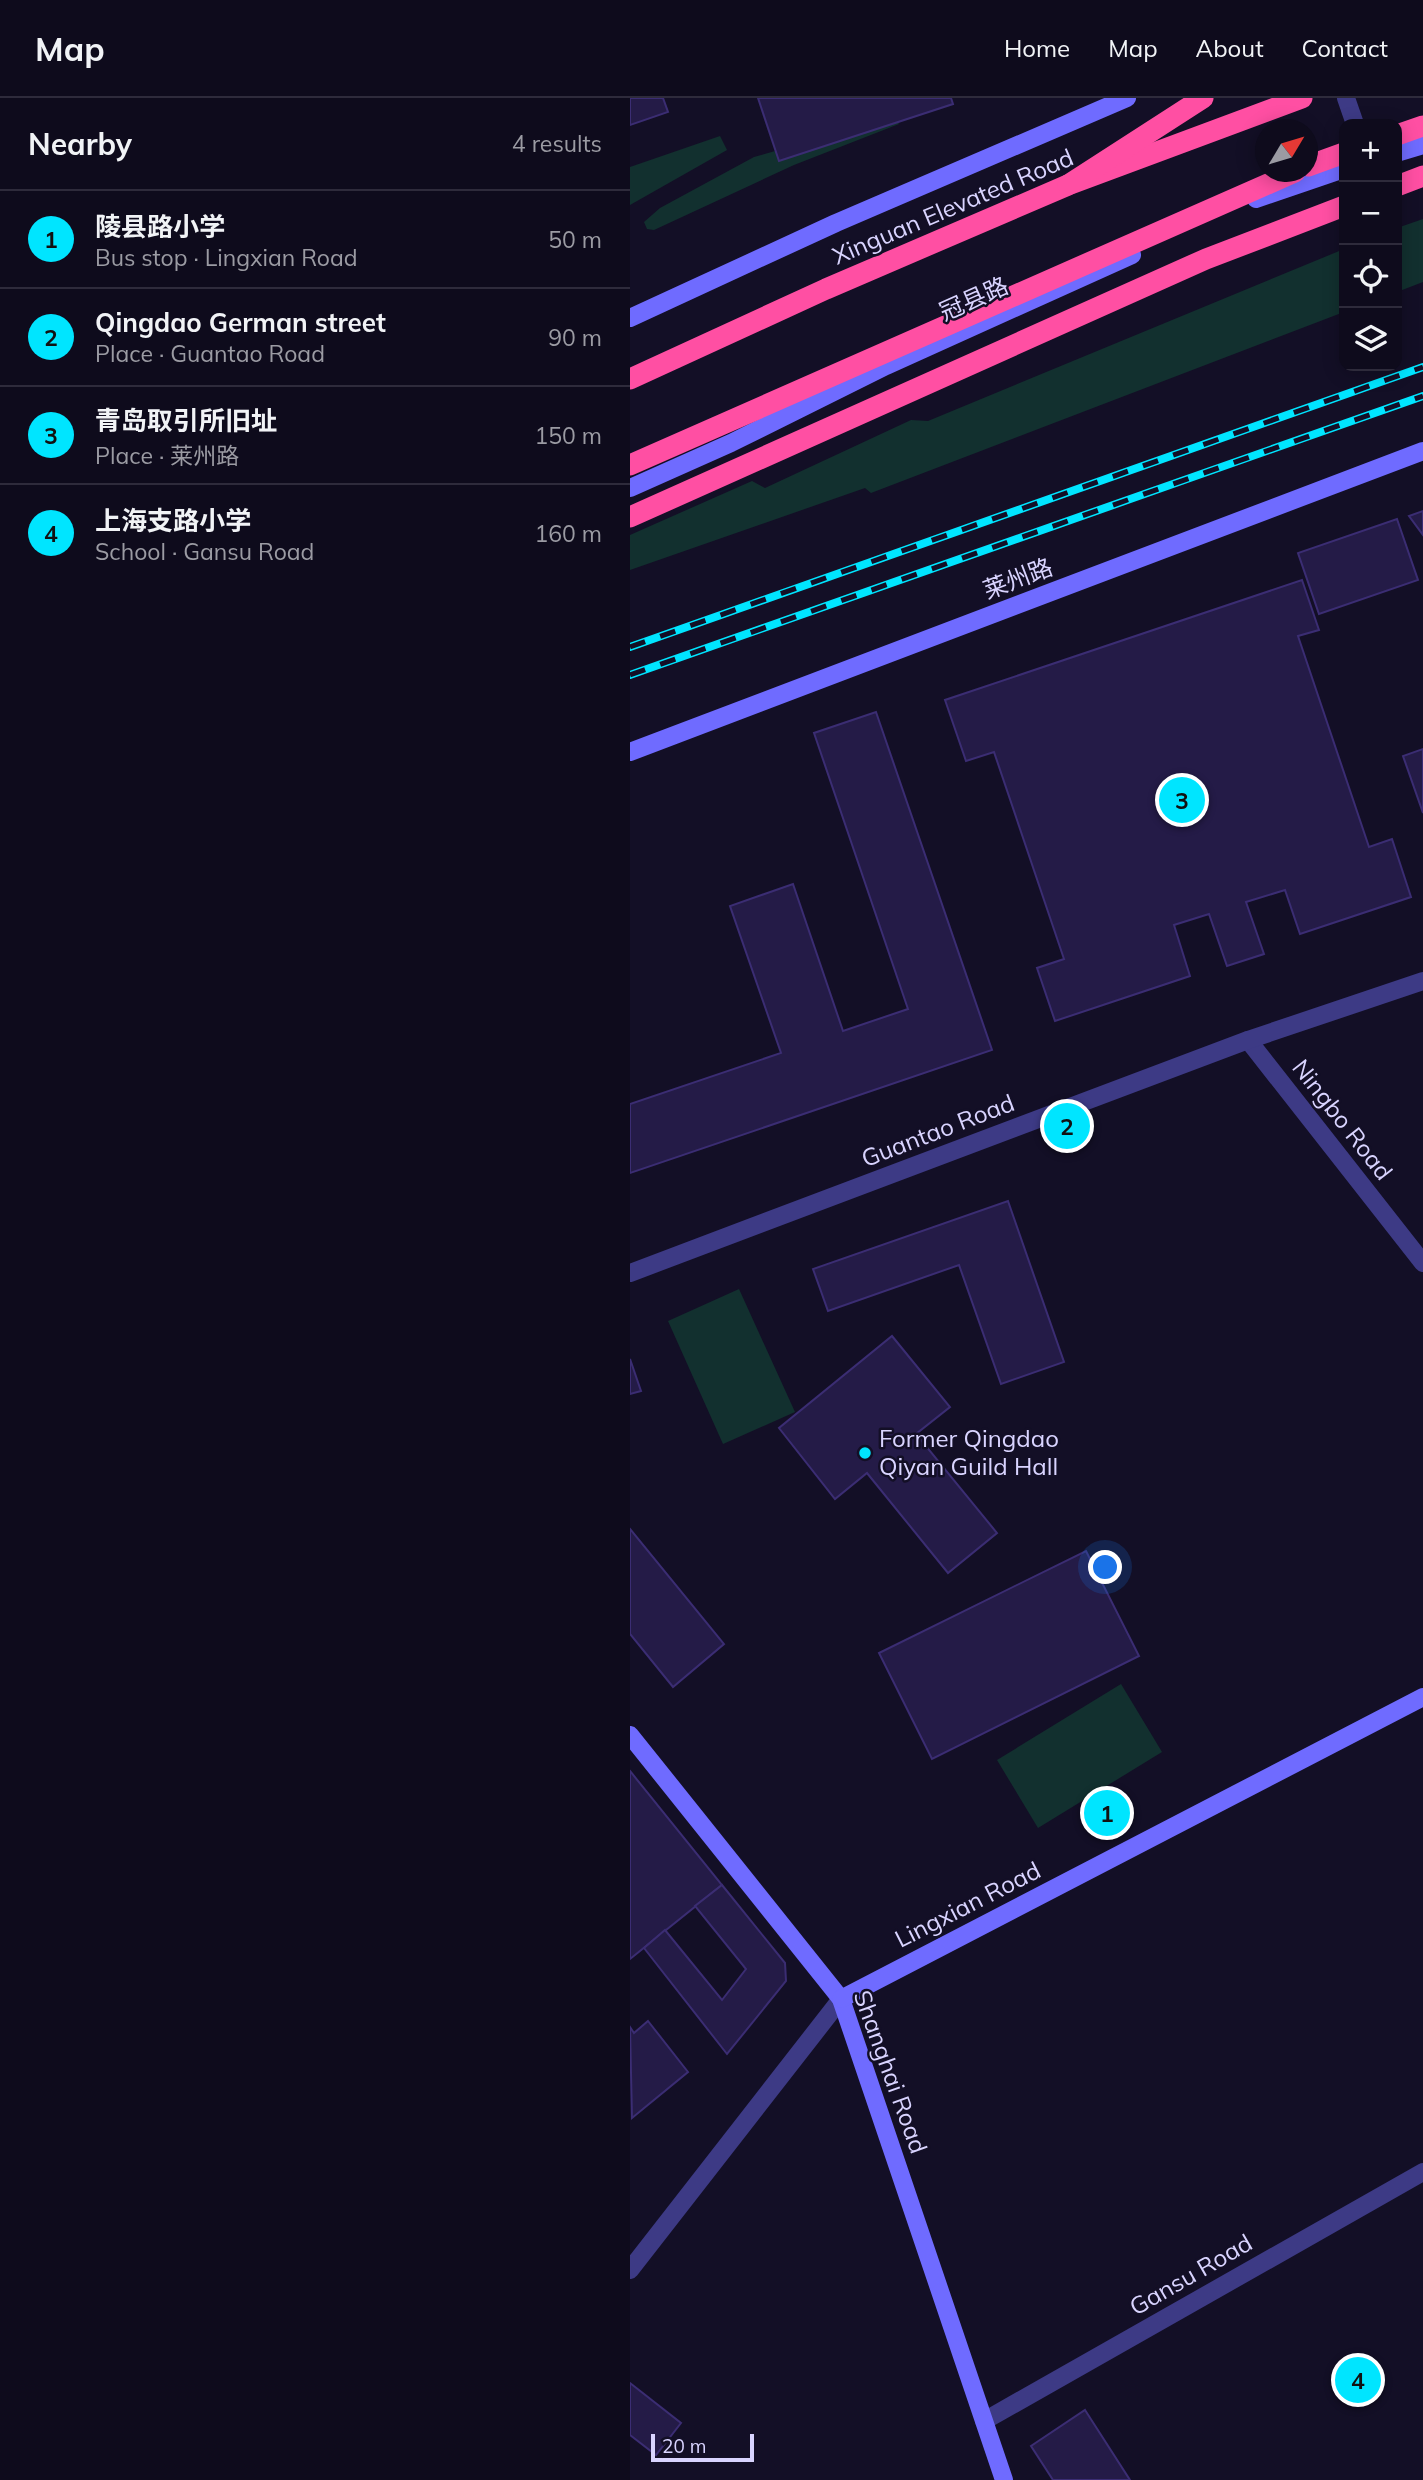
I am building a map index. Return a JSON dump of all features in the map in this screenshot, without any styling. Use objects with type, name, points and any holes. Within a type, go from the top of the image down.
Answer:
[{"type":"highway","points":[[1068,185],[1203,98]]},
{"type":"highway","name":"Xinguan Elevated Road","points":[[630,379],[826,289],[1068,185],[1303,98]]},
{"type":"highway","points":[[1402,133],[1423,126]]},
{"type":"highway","points":[[1318,162],[1339,155]]},
{"type":"highway","points":[[1402,184],[1423,176]]},
{"type":"highway","points":[[630,465],[1272,182]]},
{"type":"highway","points":[[630,517],[1206,259],[1339,208]]},
{"type":"street","points":[[630,318],[836,223],[1127,98]]},
{"type":"street","points":[[1346,98],[1353,119]]},
{"type":"street","points":[[1402,151],[1423,145]]},
{"type":"street","name":"冠县路","points":[[630,488],[731,443],[886,366],[1265,195],[1339,171]]},
{"type":"street","name":"莱州路","points":[[630,752],[1423,451]]},
{"type":"street","name":"Guantao Road","points":[[630,1273],[1248,1040],[1423,981]]},
{"type":"street","name":"Ningbo Road","points":[[1248,1040],[1423,1264]]},
{"type":"street","name":"Lingxian Road","points":[[630,2270],[841,1998],[1423,1697]]},
{"type":"street","name":"Shanghai Road","points":[[630,1735],[841,1998],[1004,2480]]},
{"type":"street","name":"Gansu Road","points":[[984,2421],[1423,2172]]},
{"type":"green space","points":[[895,117],[899,124],[794,165],[654,230],[647,229],[644,222],[660,208],[754,157]]},
{"type":"green space","points":[[720,136],[727,150],[630,205],[630,167]]},
{"type":"green space","points":[[1423,219],[1423,282],[1402,290],[1402,245],[1402,226]]},
{"type":"green space","points":[[1339,251],[1339,314],[871,493],[865,488],[630,570],[630,535],[752,481],[765,488],[911,420],[928,421]]},
{"type":"green space","points":[[739,1289],[795,1412],[723,1444],[668,1321]]},
{"type":"green space","points":[[1121,1684],[1162,1752],[1038,1828],[997,1760]]},
{"type":"building","points":[[630,98],[663,98],[668,112],[630,125]]},
{"type":"building","points":[[758,98],[951,98],[953,104],[779,161]]},
{"type":"building","points":[[1423,511],[1423,535],[1409,516]]},
{"type":"building","points":[[1397,519],[1418,580],[1319,614],[1298,553]]},
{"type":"building","points":[[1302,580],[1319,630],[1298,636],[1369,847],[1392,839],[1411,897],[1300,934],[1285,890],[1246,902],[1264,954],[1227,966],[1209,914],[1174,925],[1190,976],[1055,1021],[1037,968],[1064,959],[994,752],[966,761],[945,700]]},
{"type":"building","points":[[876,712],[992,1050],[630,1173],[630,1104],[781,1053],[730,906],[793,884],[843,1031],[908,1009],[814,733]]},
{"type":"building","points":[[1423,749],[1423,813],[1403,756]]},
{"type":"building","points":[[1008,1201],[1064,1362],[1001,1384],[959,1265],[828,1311],[813,1269]]},
{"type":"building","name":"Former Qingdao Qiyan Guild Hall","points":[[892,1336],[950,1407],[916,1434],[997,1533],[948,1573],[867,1473],[835,1499],[779,1428]]},
{"type":"building","points":[[630,1359],[641,1391],[630,1394]]},
{"type":"building","points":[[630,1529],[724,1644],[673,1687],[630,1634]]},
{"type":"building","points":[[1086,1551],[1139,1656],[932,1759],[879,1653]]},
{"type":"building","points":[[630,1771],[722,1885],[630,1959]]},
{"type":"building","points":[[722,1885],[785,1963],[786,1981],[727,2054],[644,1948],[665,1930],[722,2000],[746,1969],[695,1906]]},
{"type":"building","points":[[648,2021],[688,2072],[632,2118],[630,2027],[634,2033]]},
{"type":"building","points":[[630,2383],[681,2423],[656,2455],[630,2435]]},
{"type":"building","points":[[1085,2410],[1130,2480],[1053,2480],[1031,2446]]},
{"type":"railway","points":[[630,647],[1423,367]]},
{"type":"railway","points":[[630,675],[1423,396]]},
{"type":"place","name":"青岛取引所旧址","points":[[1182,800]]},
{"type":"place","name":"Qingdao German street","points":[[1067,1126]]},
{"type":"place","name":"Former Qingdao Qiyan Guild Hall","points":[[865,1453]]},
{"type":"place","name":"陵县路小学","points":[[1107,1813]]},
{"type":"place","name":"上海支路小学","points":[[1358,2380]]}]
